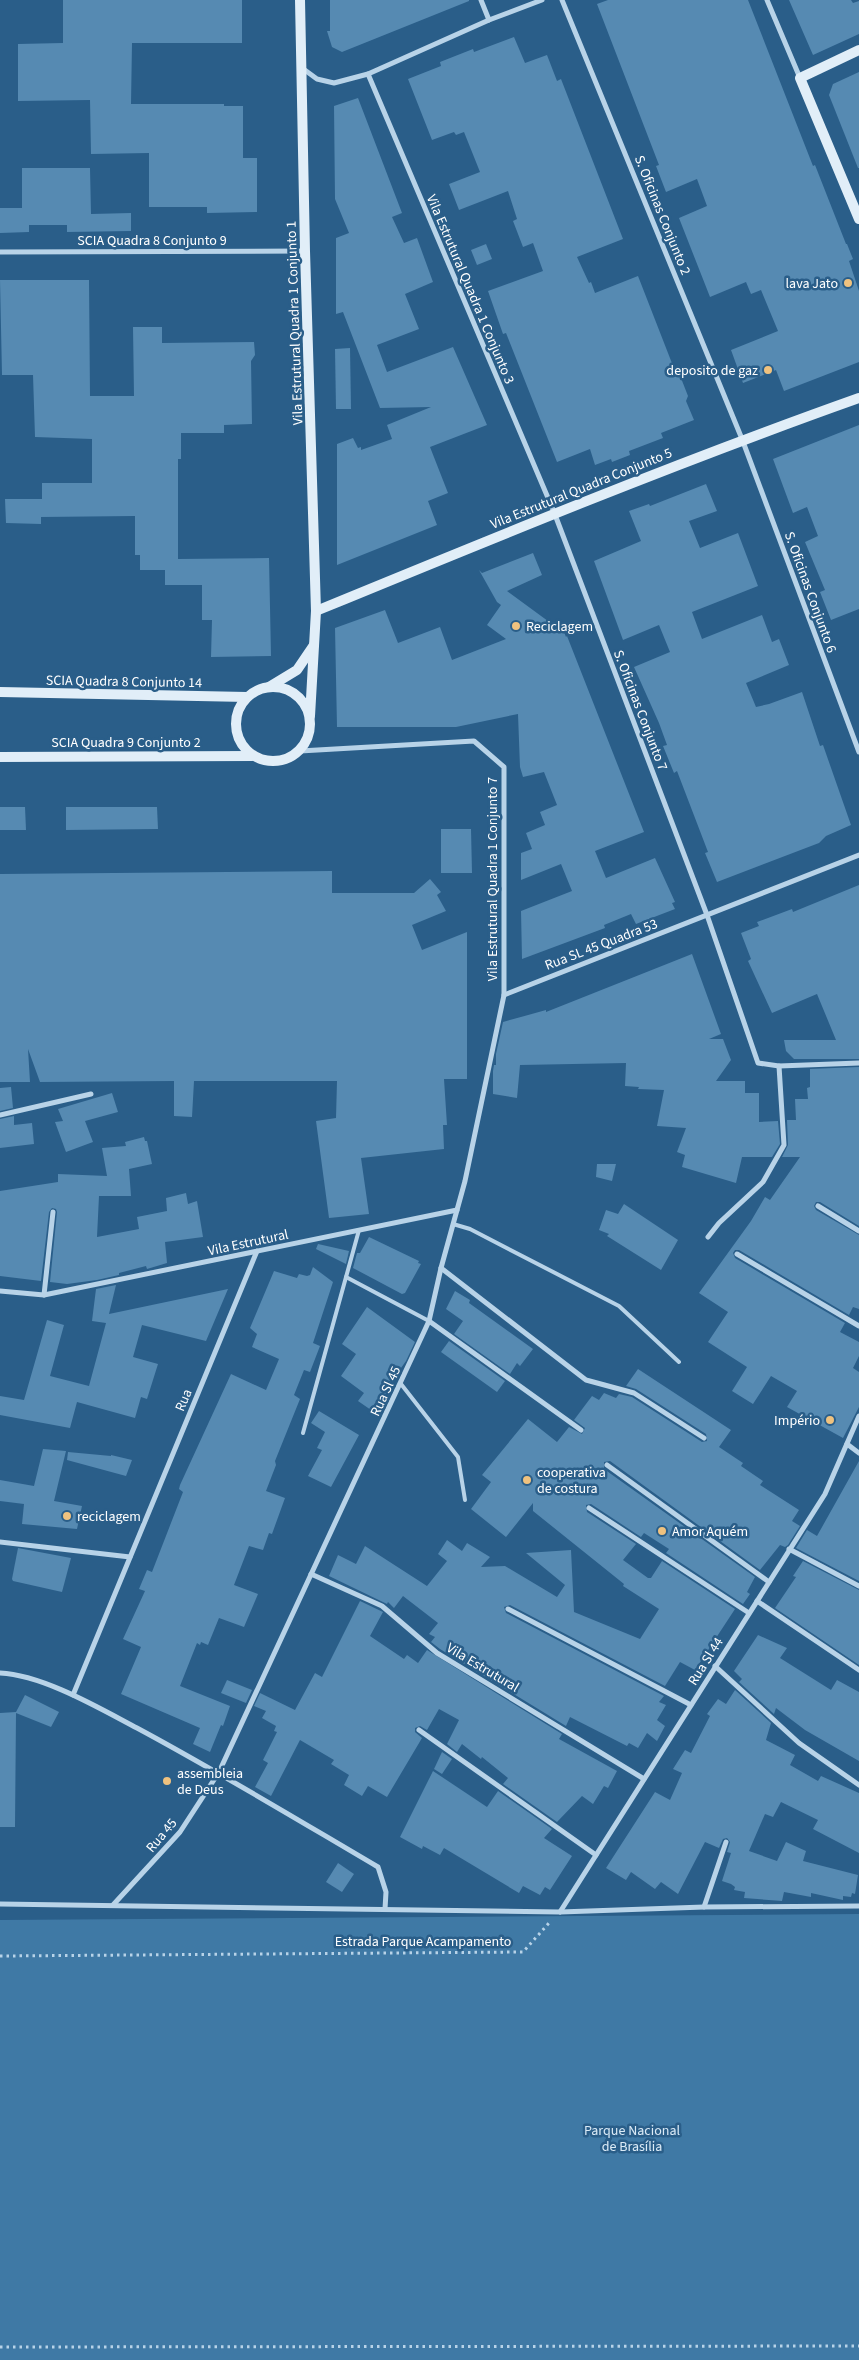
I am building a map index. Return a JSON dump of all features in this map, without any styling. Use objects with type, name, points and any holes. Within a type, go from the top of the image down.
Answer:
[{"type":"street","name":"Vila Estrutural Quadra 1 Conjunto 1","points":[[300,0],[305,251],[316,612],[310,716]]},
{"type":"street","points":[[482,0],[489,20]]},
{"type":"street","points":[[302,68],[317,79],[334,83],[368,74],[489,20],[542,0]]},
{"type":"street","name":"S. Oficinas Conjunto 2","points":[[562,0],[742,439]]},
{"type":"street","points":[[768,0],[859,219]]},
{"type":"street","points":[[800,78],[859,50]]},
{"type":"street","name":"Vila Estrutural Quadra 1 Conjunto 3","points":[[368,74],[554,512]]},
{"type":"street","name":"SCIA Quadra 8 Conjunto 9","points":[[0,252],[305,251]]},
{"type":"street","name":"Vila Estrutural Quadra Conjunto 5","points":[[316,612],[554,512],[742,439],[859,398]]},
{"type":"street","name":"S. Oficinas Conjunto 6","points":[[742,439],[859,752]]},
{"type":"street","name":"S. Oficinas Conjunto 7","points":[[554,512],[707,915],[758,1063],[779,1066]]},
{"type":"street","points":[[269,687],[282,688],[295,694],[304,704],[310,716],[309,735],[300,751],[289,759],[277,762],[264,761],[252,756],[240,744],[235,727],[238,711],[247,697],[257,690],[269,687],[297,670],[314,644]]},
{"type":"street","name":"SCIA Quadra 8 Conjunto 14","points":[[0,692],[247,697]]},
{"type":"street","name":"Vila Estrutural Quadra 1 Conjunto 7","points":[[300,751],[474,741],[504,767],[504,995]]},
{"type":"street","name":"SCIA Quadra 9 Conjunto 2","points":[[0,757],[252,756]]},
{"type":"street","name":"Rua SL 45 Quadra 53","points":[[504,995],[859,855]]},
{"type":"street","name":"Rua Sl 45","points":[[219,1772],[430,1321],[441,1268],[471,1154],[504,995]]},
{"type":"street","points":[[708,1238],[718,1222],[763,1182],[784,1145],[779,1066],[859,1063]]},
{"type":"street","points":[[0,1115],[90,1094]]},
{"type":"street","points":[[818,1206],[859,1231]]},
{"type":"street","name":"Vila Estrutural","points":[[0,1291],[44,1295],[457,1210]]},
{"type":"street","points":[[44,1295],[53,1212]]},
{"type":"street","name":"Rua","points":[[73,1695],[257,1251]]},
{"type":"street","points":[[738,1254],[859,1326]]},
{"type":"street","points":[[441,1268],[586,1380],[634,1393],[704,1438]]},
{"type":"street","points":[[430,1321],[581,1430]]},
{"type":"street","name":"Rua Sl 44","points":[[560,1912],[825,1494],[859,1416]]},
{"type":"street","points":[[847,1444],[859,1453]]},
{"type":"street","points":[[606,1465],[768,1582]]},
{"type":"street","points":[[589,1508],[749,1613]]},
{"type":"street","points":[[0,1542],[130,1557]]},
{"type":"street","points":[[789,1549],[859,1586]]},
{"type":"street","name":"Vila Estrutural","points":[[311,1574],[382,1606],[437,1653],[644,1778]]},
{"type":"street","points":[[757,1601],[859,1670]]},
{"type":"street","points":[[508,1609],[691,1705]]},
{"type":"street","points":[[715,1666],[799,1743],[859,1784]]},
{"type":"street","points":[[0,1673],[11,1674],[73,1695],[219,1772],[378,1867],[386,1892],[385,1909]]},
{"type":"street","points":[[419,1730],[596,1855]]},
{"type":"street","name":"Rua 45","points":[[113,1905],[180,1832],[219,1772]]},
{"type":"street","points":[[704,1907],[726,1842]]},
{"type":"street","points":[[0,1904],[560,1912],[704,1907],[859,1906]]},
{"type":"lane","points":[[453,1224],[470,1229],[619,1306],[679,1362]]},
{"type":"lane","points":[[304,1433],[359,1230]]},
{"type":"lane","points":[[346,1277],[430,1321]]},
{"type":"lane","points":[[401,1384],[458,1457],[465,1500]]},
{"type":"path","name":"Estrada Parque Acampamento","points":[[0,1956],[523,1952],[560,1912]]},
{"type":"path","points":[[0,2347],[859,2346]]},
{"type":"green space","name":"Parque Nacional de Brasília","points":[[859,1914],[859,2360],[0,2360],[0,1920]]},
{"type":"building","points":[[63,0],[242,0],[242,43],[132,43],[131,104],[224,104],[224,106],[243,106],[243,158],[257,158],[257,212],[207,213],[207,207],[149,207],[149,153],[91,154],[90,100],[18,101],[18,44],[63,43]]},
{"type":"building","points":[[330,0],[469,1],[342,52],[332,47],[327,31],[330,31]]},
{"type":"building","points":[[608,0],[748,0],[813,166],[815,165],[853,259],[849,261],[859,291],[859,362],[784,391],[776,370],[743,383],[731,350],[778,331],[761,290],[751,294],[746,282],[710,297],[679,218],[707,206],[697,179],[666,192],[656,166],[659,165],[597,4]]},
{"type":"building","points":[[789,0],[851,0],[853,3],[859,1],[859,34],[813,55]]},
{"type":"building","points":[[514,37],[525,63],[547,55],[557,81],[561,79],[623,239],[577,257],[589,283],[591,282],[595,293],[638,276],[675,371],[679,373],[688,396],[686,401],[694,420],[661,433],[663,438],[629,451],[630,455],[612,462],[611,459],[595,465],[590,449],[557,462],[506,333],[503,334],[488,291],[543,271],[533,243],[523,247],[513,221],[517,219],[508,191],[459,210],[449,184],[480,172],[464,132],[456,135],[454,132],[432,140],[408,79],[441,66],[440,62],[473,49],[474,52]]},
{"type":"building","points":[[859,72],[858,168],[829,95],[833,84]]},
{"type":"building","points":[[358,98],[402,213],[392,217],[404,243],[417,238],[433,282],[405,294],[419,329],[377,345],[387,372],[453,347],[487,425],[430,447],[448,493],[428,501],[437,525],[337,565],[337,444],[353,438],[358,448],[361,447],[361,450],[392,439],[387,425],[431,407],[380,408],[343,312],[336,314],[336,238],[349,233],[335,199],[334,106]]},
{"type":"building","points":[[22,168],[90,168],[91,214],[131,213],[131,231],[67,232],[67,225],[29,225],[29,232],[0,233],[0,208],[22,208]]},
{"type":"building","points":[[486,244],[492,259],[477,265],[471,250]]},
{"type":"building","points":[[0,280],[89,280],[90,396],[134,396],[133,327],[162,327],[162,343],[254,342],[255,355],[251,361],[252,424],[224,425],[224,433],[181,433],[181,459],[178,459],[178,559],[269,558],[271,656],[211,657],[212,620],[202,620],[202,585],[165,585],[165,570],[140,570],[140,555],[135,555],[135,516],[41,517],[41,524],[6,523],[5,499],[42,499],[42,483],[92,483],[92,439],[35,437],[33,375],[2,375]]},
{"type":"building","points":[[350,348],[351,409],[336,409],[335,349]]},
{"type":"building","points":[[859,425],[859,609],[831,620],[820,592],[825,590],[805,542],[818,536],[807,507],[793,513],[773,459]]},
{"type":"building","points":[[706,484],[717,511],[689,521],[700,548],[738,533],[758,586],[692,612],[702,639],[762,615],[772,642],[779,639],[789,665],[746,683],[756,707],[802,692],[820,746],[823,745],[851,825],[826,836],[819,843],[717,882],[705,853],[708,852],[677,771],[674,773],[663,746],[667,745],[659,723],[634,667],[670,652],[659,625],[623,640],[594,561],[641,541],[629,511],[649,504],[650,506]]},
{"type":"building","points":[[533,553],[542,575],[507,591],[552,624],[559,620],[644,832],[595,851],[606,878],[655,858],[675,902],[672,903],[675,909],[636,924],[631,914],[604,925],[605,928],[522,959],[521,911],[572,891],[561,864],[521,880],[521,853],[532,849],[526,833],[545,825],[540,812],[557,805],[544,772],[523,777],[520,767],[518,714],[456,727],[337,727],[335,628],[385,610],[398,643],[440,627],[452,660],[506,639],[487,625],[501,605],[497,602],[479,570],[482,573]]},
{"type":"building","points":[[0,807],[25,807],[26,830],[0,830]]},
{"type":"building","points":[[66,807],[157,807],[158,829],[66,830]]},
{"type":"building","points":[[441,829],[471,829],[472,873],[441,873]]},
{"type":"building","points":[[332,871],[332,893],[414,893],[430,879],[441,892],[437,895],[446,911],[412,925],[422,950],[467,932],[467,1079],[444,1079],[447,1125],[443,1125],[444,1149],[361,1158],[369,1214],[329,1218],[316,1121],[336,1118],[337,1081],[194,1081],[192,1117],[174,1116],[174,1081],[40,1082],[28,1049],[30,1082],[0,1082],[0,874]]},
{"type":"building","points":[[859,885],[859,1059],[794,1059],[786,1051],[784,1040],[836,1040],[817,994],[772,1013],[748,961],[751,959],[741,933],[759,926],[757,922],[792,909],[793,912]]},
{"type":"building","points":[[692,954],[721,1034],[709,1039],[723,1039],[731,1060],[716,1081],[745,1081],[745,1093],[759,1093],[759,1122],[778,1121],[780,1144],[772,1157],[742,1157],[736,1183],[682,1167],[685,1155],[677,1152],[686,1128],[657,1126],[664,1090],[638,1089],[639,1087],[625,1086],[626,1063],[520,1065],[517,1098],[493,1094],[493,1071],[494,1065],[496,1065],[496,1054],[503,1022],[546,1010],[546,1012]]},
{"type":"building","points":[[859,1067],[859,1226],[820,1202],[816,1202],[814,1206],[816,1210],[859,1235],[859,1309],[853,1307],[849,1315],[739,1250],[735,1250],[733,1253],[735,1258],[845,1323],[840,1332],[859,1342],[859,1356],[853,1368],[859,1372],[859,1407],[843,1438],[787,1407],[797,1391],[771,1376],[753,1404],[732,1391],[747,1367],[708,1342],[728,1312],[699,1293],[751,1221],[765,1197],[770,1200],[800,1157],[782,1157],[788,1145],[787,1120],[796,1120],[795,1099],[808,1099],[807,1088],[810,1087],[810,1069]]},
{"type":"building","points":[[11,1087],[13,1108],[0,1111],[0,1088]]},
{"type":"building","points":[[112,1093],[118,1112],[85,1121],[93,1142],[66,1152],[55,1122],[63,1121],[58,1109]]},
{"type":"building","points":[[14,1116],[14,1125],[32,1123],[34,1144],[0,1148],[0,1119]]},
{"type":"building","points":[[144,1137],[145,1141],[147,1141],[152,1164],[129,1169],[131,1196],[99,1196],[97,1237],[139,1229],[137,1217],[167,1211],[166,1198],[186,1193],[188,1204],[197,1201],[203,1237],[165,1242],[167,1263],[147,1269],[146,1266],[97,1280],[67,1284],[50,1282],[57,1212],[56,1209],[52,1208],[49,1212],[41,1281],[0,1276],[0,1191],[58,1182],[58,1174],[107,1176],[102,1148],[126,1146],[125,1142]]},
{"type":"building","points":[[597,1164],[616,1164],[612,1181],[596,1177]]},
{"type":"building","points":[[624,1204],[678,1240],[661,1270],[607,1236],[609,1234],[599,1230],[606,1210],[618,1214]]},
{"type":"building","points":[[369,1237],[419,1261],[418,1263],[421,1264],[405,1293],[402,1294],[353,1268],[357,1253],[360,1253]]},
{"type":"building","points":[[318,1244],[349,1251],[346,1264],[316,1249]]},
{"type":"building","points":[[313,1267],[333,1282],[313,1343],[320,1346],[310,1372],[304,1370],[294,1395],[300,1399],[275,1461],[276,1465],[266,1491],[285,1498],[272,1534],[269,1533],[263,1550],[249,1546],[234,1585],[258,1594],[244,1627],[219,1618],[208,1645],[201,1642],[200,1645],[197,1643],[180,1686],[230,1706],[223,1726],[221,1725],[210,1752],[193,1744],[200,1728],[121,1694],[141,1647],[123,1639],[145,1591],[139,1589],[147,1570],[152,1572],[183,1492],[179,1489],[180,1485],[231,1374],[266,1390],[279,1359],[252,1347],[257,1334],[250,1328],[274,1271],[297,1278],[299,1274],[310,1275]]},
{"type":"building","points":[[116,1285],[109,1314],[228,1289],[206,1341],[142,1325],[133,1357],[158,1364],[147,1399],[141,1397],[135,1418],[77,1402],[70,1428],[0,1415],[0,1396],[24,1400],[47,1320],[64,1325],[50,1376],[89,1386],[106,1323],[92,1321],[96,1289]]},
{"type":"building","points":[[455,1291],[470,1300],[469,1303],[533,1349],[520,1366],[517,1363],[510,1374],[454,1334],[463,1321],[446,1309]]},
{"type":"building","points":[[367,1307],[415,1342],[406,1361],[388,1386],[392,1389],[391,1392],[383,1404],[378,1400],[371,1410],[358,1401],[364,1393],[341,1376],[356,1354],[342,1344]]},
{"type":"building","points":[[449,1341],[505,1381],[497,1392],[441,1352]]},
{"type":"building","points":[[638,1369],[731,1430],[719,1447],[743,1463],[741,1466],[763,1481],[760,1485],[799,1510],[792,1521],[800,1526],[788,1545],[785,1547],[780,1545],[760,1570],[610,1461],[604,1462],[604,1469],[755,1577],[747,1592],[750,1594],[743,1604],[666,1553],[669,1549],[644,1533],[641,1537],[591,1504],[586,1505],[587,1512],[636,1544],[623,1560],[648,1578],[651,1578],[662,1561],[735,1609],[695,1670],[680,1662],[665,1686],[510,1605],[504,1607],[506,1613],[664,1696],[659,1702],[666,1705],[657,1720],[665,1726],[657,1741],[647,1733],[638,1748],[629,1743],[627,1746],[570,1717],[566,1726],[440,1649],[431,1642],[435,1637],[429,1634],[438,1623],[403,1596],[394,1608],[388,1602],[387,1604],[329,1576],[338,1555],[356,1564],[365,1546],[427,1586],[447,1561],[438,1554],[447,1540],[462,1551],[467,1543],[490,1557],[481,1567],[505,1566],[557,1597],[565,1585],[526,1553],[571,1550],[574,1612],[640,1639],[659,1609],[623,1586],[624,1584],[533,1511],[533,1503],[506,1537],[471,1509],[491,1482],[482,1475],[528,1419],[557,1442],[569,1427],[582,1434],[585,1428],[574,1420],[592,1396],[599,1400],[604,1393],[616,1398],[619,1394],[632,1397],[702,1442],[707,1441],[706,1434],[636,1389],[626,1386]]},
{"type":"building","points":[[319,1411],[359,1435],[331,1487],[308,1476],[322,1450],[317,1448],[325,1432],[311,1423]]},
{"type":"building","points":[[43,1449],[66,1451],[54,1501],[82,1506],[77,1529],[22,1524],[24,1504],[0,1501],[0,1480],[34,1486]]},
{"type":"building","points":[[68,1452],[111,1455],[132,1460],[126,1476],[67,1460]]},
{"type":"building","points":[[859,1461],[859,1581],[796,1548],[807,1530],[817,1536]]},
{"type":"building","points":[[18,1548],[71,1558],[62,1592],[13,1581]]},
{"type":"building","points":[[803,1561],[859,1590],[859,1665],[775,1608],[796,1577],[793,1576]]},
{"type":"building","points":[[360,1601],[383,1612],[370,1636],[404,1659],[407,1655],[418,1663],[427,1650],[562,1734],[559,1739],[617,1771],[608,1788],[604,1786],[593,1804],[582,1796],[557,1822],[503,1784],[508,1778],[482,1757],[481,1759],[462,1744],[457,1752],[447,1744],[459,1720],[439,1709],[427,1730],[420,1726],[415,1728],[415,1732],[422,1738],[387,1797],[368,1786],[362,1796],[344,1785],[349,1775],[331,1764],[334,1760],[300,1740],[271,1796],[255,1787],[268,1763],[263,1760],[277,1732],[274,1731],[276,1726],[262,1718],[266,1711],[254,1706],[260,1693],[295,1710],[315,1673],[322,1677]]},
{"type":"building","points":[[758,1635],[787,1648],[780,1658],[831,1690],[837,1680],[859,1692],[859,1761],[805,1730],[776,1708],[774,1714],[739,1682],[742,1679],[734,1671]]},
{"type":"building","points":[[227,1680],[252,1690],[246,1703],[221,1693]]},
{"type":"building","points":[[735,1690],[771,1723],[766,1740],[795,1755],[790,1765],[818,1781],[821,1776],[859,1793],[859,1853],[813,1829],[818,1820],[781,1802],[773,1817],[765,1814],[749,1851],[777,1861],[786,1842],[806,1851],[803,1861],[858,1875],[855,1894],[852,1893],[851,1897],[843,1896],[843,1900],[811,1893],[811,1897],[784,1892],[782,1901],[744,1898],[745,1892],[734,1890],[735,1887],[731,1884],[722,1881],[731,1853],[727,1852],[730,1842],[727,1838],[723,1839],[719,1848],[705,1842],[678,1894],[661,1882],[655,1889],[631,1872],[626,1880],[606,1868],[655,1792],[670,1800],[682,1773],[673,1769],[685,1750],[691,1753],[710,1716],[707,1714],[718,1699],[726,1704]]},
{"type":"building","points":[[25,1695],[59,1712],[51,1727],[16,1713],[15,1827],[0,1827],[0,1713],[16,1712]]},
{"type":"building","points":[[442,1752],[452,1759],[442,1774],[434,1769]]},
{"type":"building","points":[[433,1771],[487,1807],[498,1791],[552,1829],[544,1838],[572,1856],[550,1890],[545,1887],[540,1895],[523,1886],[519,1893],[444,1848],[440,1855],[423,1846],[422,1849],[400,1837]]},
{"type":"building","points":[[338,1863],[354,1874],[342,1892],[326,1882]]},
{"type":"place","name":"lava Jato","points":[[848,283]]},
{"type":"place","name":"deposito de gaz","points":[[768,370]]},
{"type":"place","name":"Reciclagem","points":[[516,626]]},
{"type":"place","name":"Império","points":[[830,1420]]},
{"type":"place","name":"cooperativa de costura","points":[[527,1480]]},
{"type":"place","name":"reciclagem","points":[[67,1516]]},
{"type":"place","name":"Amor Aquém","points":[[662,1531]]},
{"type":"place","name":"assembleia de Deus","points":[[167,1781]]}]
